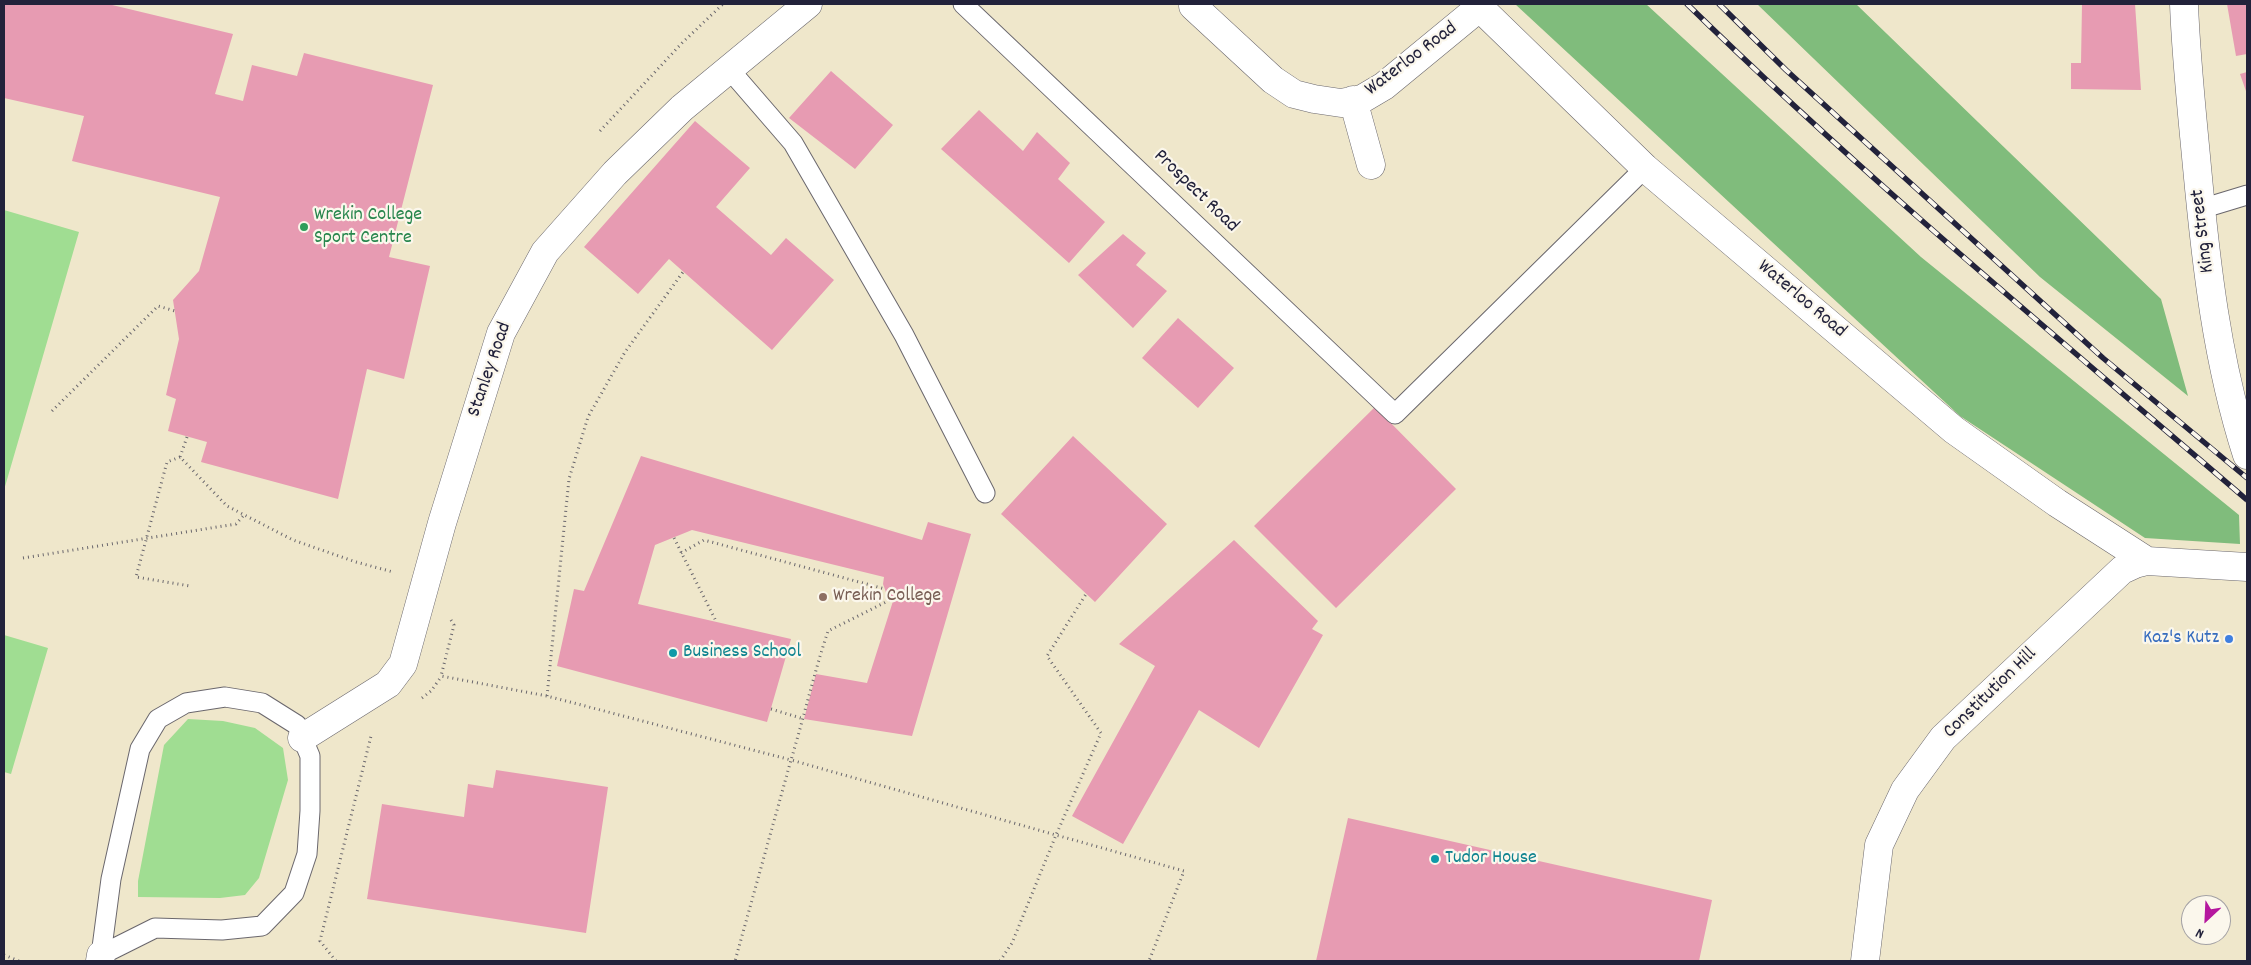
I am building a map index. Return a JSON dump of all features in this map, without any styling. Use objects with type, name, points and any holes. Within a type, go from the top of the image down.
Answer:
[{"type":"street","name":"Stanley Road","points":[[302,738],[388,684],[403,664],[442,523],[500,333],[545,252],[618,169],[682,108],[808,4]]},
{"type":"street","name":"King Street","points":[[2184,4],[2186,48],[2204,251],[2228,385],[2247,455]]},
{"type":"street","name":"Waterloo Road","points":[[1193,6],[1274,80],[1294,94],[1341,103],[1362,99],[1384,86],[1478,6],[1645,168],[1954,430],[2057,503],[2147,561]]},
{"type":"street","points":[[1353,100],[1371,165]]},
{"type":"street","name":"Constitution Hill","points":[[1865,961],[1879,845],[1905,790],[1943,738],[2116,574],[2128,567],[2147,561],[2247,567]]},
{"type":"lane","name":"Prospect Road","points":[[963,4],[1395,414],[1645,168]]},
{"type":"lane","points":[[729,70],[793,143],[904,335],[985,493]]},
{"type":"lane","points":[[2201,209],[2247,195]]},
{"type":"lane","points":[[225,697],[262,703],[297,725],[310,756],[310,811],[307,854],[294,893],[262,926],[222,930],[155,928],[101,958],[111,879],[140,749],[158,719],[186,703],[225,697]]},
{"type":"path","points":[[600,131],[682,43],[723,4]]},
{"type":"path","points":[[547,696],[569,479],[588,417],[624,352],[683,272]]},
{"type":"path","points":[[52,411],[158,306],[175,311]]},
{"type":"path","points":[[187,437],[180,457],[167,462],[136,577],[190,586]]},
{"type":"path","points":[[180,457],[227,506],[293,540],[356,562],[426,580],[454,625],[441,676],[431,691],[415,703]]},
{"type":"path","points":[[22,558],[236,524],[244,514]]},
{"type":"path","points":[[674,538],[716,621]]},
{"type":"path","points":[[681,553],[704,540],[885,589]]},
{"type":"path","points":[[1000,961],[1012,943],[1056,835],[1101,733],[1047,656],[1086,594]]},
{"type":"path","points":[[735,961],[804,718],[815,670],[828,631],[894,598]]},
{"type":"path","points":[[441,676],[547,696],[791,760],[1184,871],[1149,961]]},
{"type":"path","points":[[771,709],[804,718]]},
{"type":"path","points":[[336,961],[320,941],[369,737],[377,732]]},
{"type":"path","points":[[4,955],[18,961]]},
{"type":"green space","points":[[1515,4],[1646,4],[1921,257],[2239,515],[2240,544],[2145,538],[1960,416]]},
{"type":"green space","points":[[1757,4],[1856,4],[2161,299],[2188,396],[2040,277]]},
{"type":"green space","points":[[4,210],[79,232],[4,490]]},
{"type":"green space","points":[[4,635],[48,648],[11,774],[4,772]]},
{"type":"green space","points":[[188,719],[223,721],[255,728],[283,748],[288,780],[259,878],[245,895],[220,898],[138,897],[138,881],[164,745]]},
{"type":"building","name":"Wrekin College Sport Centre","points":[[4,4],[108,4],[233,34],[215,94],[243,101],[252,65],[297,76],[304,53],[433,85],[389,257],[430,266],[404,379],[367,369],[338,499],[201,462],[207,442],[168,431],[176,399],[166,395],[179,339],[173,300],[199,271],[220,197],[72,161],[84,116],[4,98]]},
{"type":"building","points":[[2082,4],[2135,4],[2141,90],[2071,89],[2071,63],[2081,63]]},
{"type":"building","points":[[2227,4],[2247,4],[2247,54],[2236,56]]},
{"type":"building","points":[[831,71],[893,125],[855,169],[789,118]]},
{"type":"building","points":[[2247,72],[2247,94],[2240,74]]},
{"type":"building","points":[[979,110],[1023,151],[1037,132],[1070,163],[1058,179],[1105,222],[1069,263],[941,149]]},
{"type":"building","points":[[695,121],[750,168],[716,207],[771,255],[786,238],[834,280],[772,350],[669,259],[638,294],[584,247]]},
{"type":"building","points":[[1123,234],[1146,253],[1136,265],[1167,291],[1133,328],[1078,275]]},
{"type":"building","points":[[1178,318],[1234,368],[1198,408],[1142,358]]},
{"type":"building","points":[[1375,407],[1456,489],[1336,608],[1254,526]]},
{"type":"building","points":[[1073,436],[1167,524],[1095,602],[1001,514]]},
{"type":"building","points":[[641,456],[922,540],[928,522],[971,534],[912,736],[804,719],[816,674],[867,683],[894,598],[887,595],[883,584],[884,577],[692,530],[655,545],[638,604],[791,639],[767,722],[557,666],[574,589],[584,591]]},
{"type":"building","points":[[1234,540],[1318,621],[1312,629],[1323,635],[1259,748],[1199,710],[1123,844],[1072,816],[1155,666],[1119,644]]},
{"type":"building","points":[[496,770],[608,787],[586,933],[367,899],[382,804],[464,817],[468,784],[493,788]]},
{"type":"building","name":"Tudor House","points":[[1348,818],[1712,900],[1699,961],[1316,961]]},
{"type":"railway","points":[[1687,4],[1754,69],[1893,195],[2247,500]]},
{"type":"railway","points":[[1719,4],[1786,70],[2103,358],[2247,478]]},
{"type":"place","name":"Wrekin College Sport Centre","points":[[304,227]]},
{"type":"place","name":"Wrekin College","points":[[823,597]]},
{"type":"place","name":"Kaz's Kutz","points":[[2229,639]]},
{"type":"place","name":"Business School","points":[[673,653]]},
{"type":"place","name":"Tudor House","points":[[1435,859]]}]
